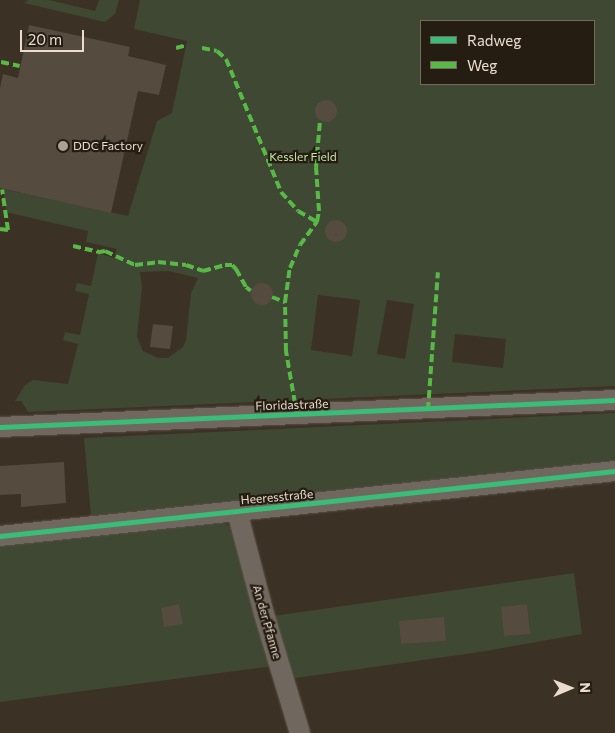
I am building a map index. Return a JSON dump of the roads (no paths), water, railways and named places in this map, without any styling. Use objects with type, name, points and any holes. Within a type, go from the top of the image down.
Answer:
[{"type":"street","name":"Floridastraße","points":[[0,427],[615,400]]},
{"type":"street","name":"Heeresstraße","points":[[0,536],[615,471]]},
{"type":"street","name":"An der Pfanne","points":[[237,511],[264,614],[300,733]]},
{"type":"place","name":"DDC Factory","points":[[63,146]]},
{"type":"park label","name":"Kessler Field","points":[[303,157]]}]
